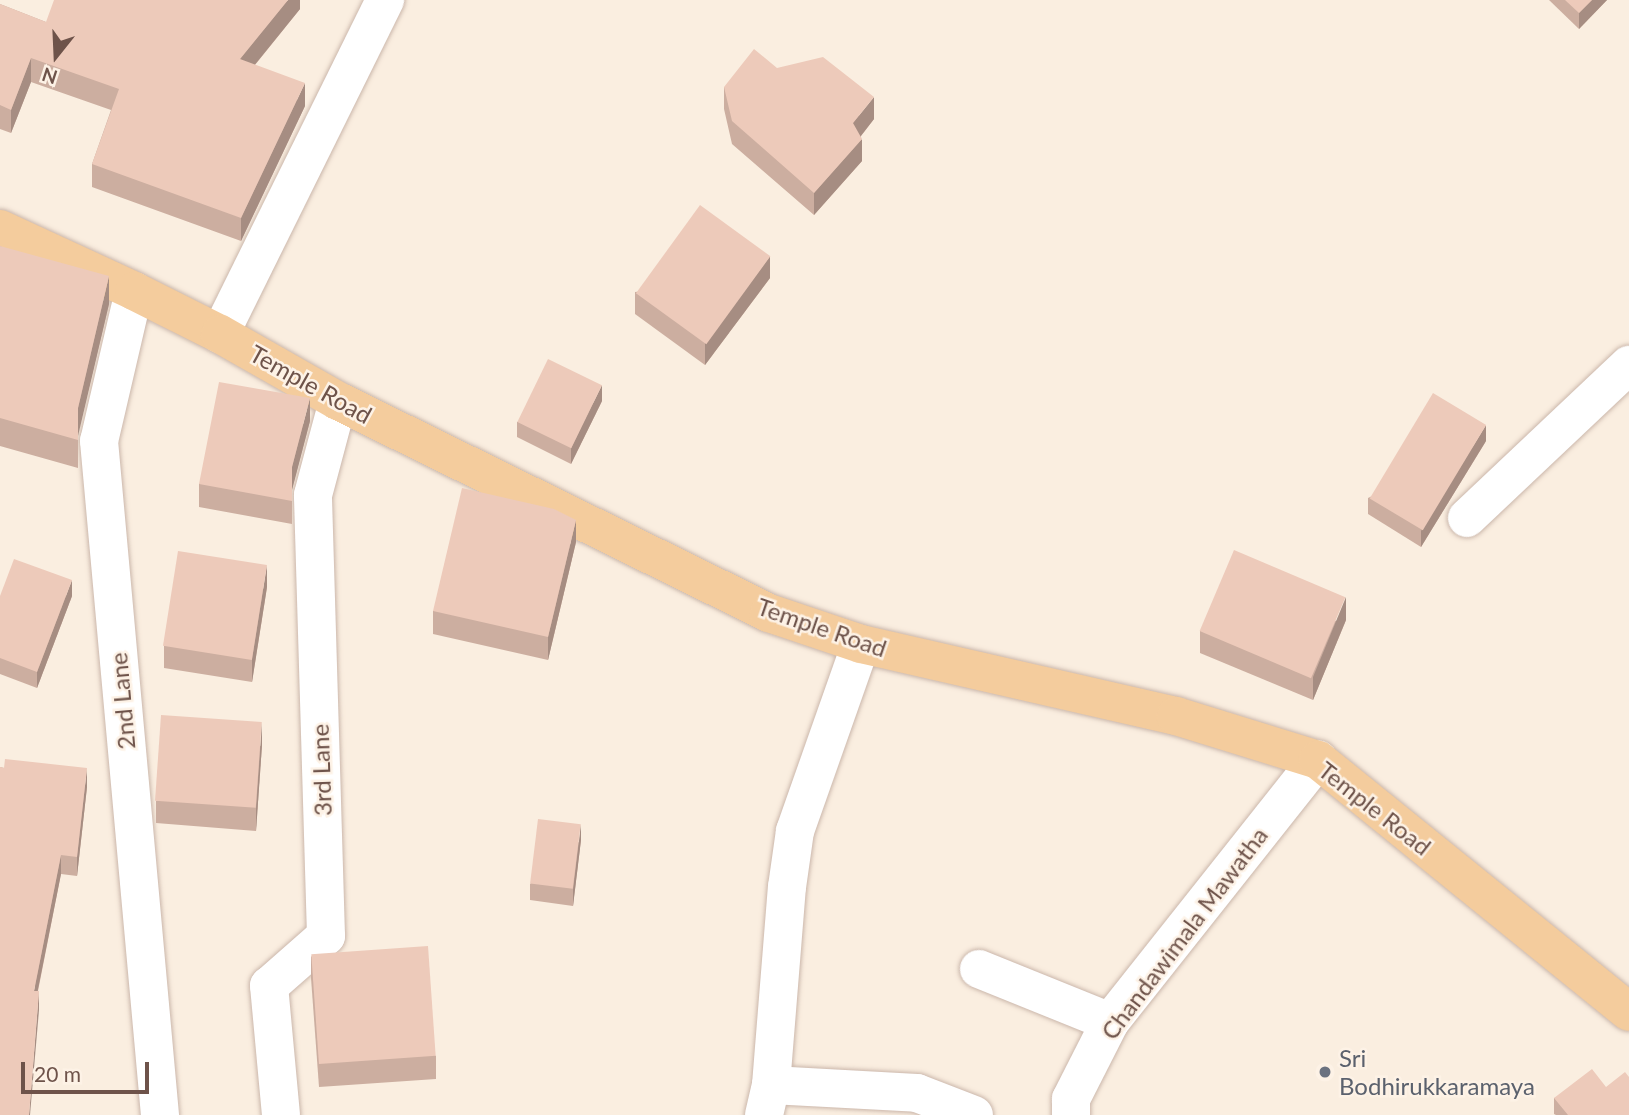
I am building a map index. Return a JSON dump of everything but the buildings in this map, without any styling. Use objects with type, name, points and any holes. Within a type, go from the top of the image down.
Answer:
[{"type":"main road","name":"Temple Road","points":[[0,229],[134,290],[220,334],[338,401],[769,613],[861,644],[1175,716],[1318,760],[1629,1012]]},
{"type":"street","points":[[220,334],[385,0]]},
{"type":"street","name":"2nd Lane","points":[[134,290],[99,441],[160,1115]]},
{"type":"street","points":[[1467,519],[1629,365]]},
{"type":"street","name":"3rd Lane","points":[[281,1115],[269,986],[326,936],[313,495],[338,401]]},
{"type":"street","points":[[861,644],[795,831],[787,887],[767,1100],[917,1093],[974,1115]]},
{"type":"street","name":"Chandawimala Mawatha","points":[[1071,1115],[1071,1099],[1110,1022],[1318,760]]},
{"type":"street","points":[[979,969],[1110,1022]]},
{"type":"place","name":"Sri Bodhirukkaramaya","points":[[1325,1072]]}]
